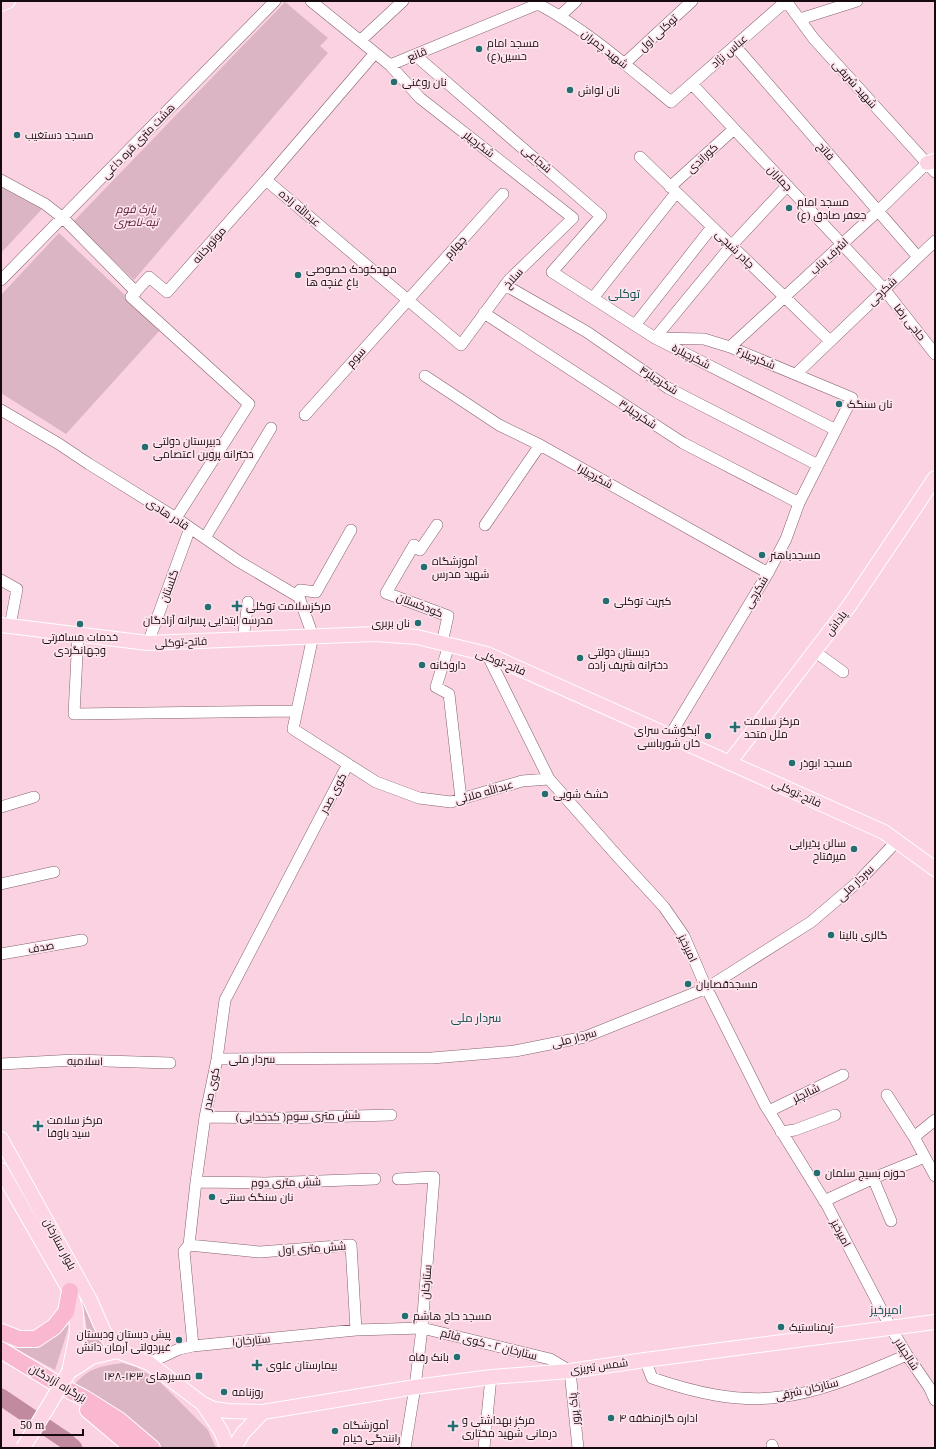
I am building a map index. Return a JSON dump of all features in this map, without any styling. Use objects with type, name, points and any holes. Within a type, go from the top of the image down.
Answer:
[{"type":"highway","points":[[1,1332],[19,1339],[36,1339],[54,1327],[66,1312],[70,1291]]},
{"type":"highway","name":"بزرگراه آزادگان","points":[[1,1350],[119,1420],[152,1448]]},
{"type":"highway","points":[[57,1384],[133,1448]]},
{"type":"main road","points":[[1,4],[8,1]]},
{"type":"main road","name":"پاداش","points":[[729,763],[849,606],[935,478]]},
{"type":"main road","name":"فاتح-توکلی","points":[[6,626],[148,643],[375,634],[417,637],[487,654],[669,737],[884,832],[935,869]]},
{"type":"main road","name":"بلوار ستارخان","points":[[1,1139],[90,1300],[104,1332],[116,1351]]},
{"type":"main road","name":"بلوار ستارخان","points":[[1,1170],[70,1291],[76,1311],[77,1333],[69,1372]]},
{"type":"main road","name":"شمس تبریزی","points":[[203,1404],[228,1411],[263,1412],[415,1387],[491,1377],[570,1371],[935,1322]]},
{"type":"main road","points":[[23,1448],[32,1440],[69,1372],[92,1357],[116,1351],[149,1363],[203,1404],[221,1431],[228,1448]]},
{"type":"main road","points":[[234,1448],[243,1432],[263,1412]]},
{"type":"street","name":"هشت متری قره داغی","points":[[1,280],[275,1]]},
{"type":"street","points":[[361,40],[404,1]]},
{"type":"street","points":[[560,16],[576,1]]},
{"type":"street","name":"توکلی اول","points":[[624,64],[692,1]]},
{"type":"street","name":"شهید شریفى","points":[[786,1],[814,39],[932,165]]},
{"type":"street","name":"عباس نژاد","points":[[671,102],[786,1]]},
{"type":"street","points":[[800,19],[857,1]]},
{"type":"street","name":"شهید چمران","points":[[537,2],[586,34],[671,102]]},
{"type":"street","name":"قانع","points":[[390,65],[537,2]]},
{"type":"street","points":[[319,3],[390,65]]},
{"type":"street","name":"فاتح","points":[[735,46],[918,257]]},
{"type":"street","points":[[266,180],[375,53]]},
{"type":"street","name":"شجاعی","points":[[415,55],[601,216],[552,272]]},
{"type":"street","name":"شکرچیلر","points":[[390,65],[420,98],[572,218]]},
{"type":"street","name":"جماران","points":[[692,84],[884,290]]},
{"type":"street","name":"کوراندی","points":[[593,298],[673,190],[734,129]]},
{"type":"street","name":"چادر شبچی","points":[[640,157],[830,341]]},
{"type":"street","name":"اشرف بناب","points":[[730,347],[878,211],[932,165]]},
{"type":"street","points":[[1,180],[45,204],[63,218],[136,292],[131,297],[249,404],[176,518]]},
{"type":"street","name":"موتورخانه","points":[[136,292],[149,277],[167,292],[266,180]]},
{"type":"street","name":"عبدالله زاده","points":[[266,180],[461,345]]},
{"type":"street","points":[[656,338],[731,246],[787,186]]},
{"type":"street","name":"چهارم","points":[[408,300],[503,194]]},
{"type":"street","name":"سلاخ","points":[[461,345],[505,285],[572,218]]},
{"type":"street","points":[[635,325],[712,227]]},
{"type":"street","name":"شکرچی","points":[[796,374],[935,241]]},
{"type":"street","name":"شکرچیلر۵","points":[[552,272],[656,338],[836,430]]},
{"type":"street","name":"شکرچیلر۴","points":[[505,285],[587,332],[668,388],[818,465]]},
{"type":"street","name":"حاجی رضا","points":[[884,290],[935,354]]},
{"type":"street","name":"سوم","points":[[305,414],[408,300]]},
{"type":"street","name":"شکرچیلر۳","points":[[484,313],[683,443],[799,503]]},
{"type":"street","name":"شکرچیلر۶","points":[[656,338],[704,339],[730,347],[852,398]]},
{"type":"street","name":"شکرچیلر۱","points":[[425,376],[500,425],[540,445],[768,573]]},
{"type":"street","name":"شکرچی","points":[[669,737],[768,573],[786,539],[799,503],[852,398]]},
{"type":"street","name":"قادر هادی","points":[[1,410],[59,444],[176,518],[238,561],[299,597]]},
{"type":"street","points":[[206,538],[271,428]]},
{"type":"street","points":[[485,524],[540,445]]},
{"type":"street","name":"کودکستان","points":[[437,525],[420,550],[414,545],[386,593],[448,616],[445,644]]},
{"type":"street","name":"گلستان","points":[[148,643],[190,528]]},
{"type":"street","points":[[313,636],[299,597],[300,590],[316,592],[351,530]]},
{"type":"street","points":[[1,580],[17,589],[6,626]]},
{"type":"street","points":[[243,639],[248,602]]},
{"type":"street","points":[[78,635],[74,714],[297,711]]},
{"type":"street","name":"عبدالله ملائی","points":[[313,636],[293,729],[376,782],[419,798],[451,802],[522,781],[548,779]]},
{"type":"street","points":[[445,644],[436,687],[449,694],[461,799]]},
{"type":"street","points":[[814,651],[843,672]]},
{"type":"street","name":"امیرخیز","points":[[487,654],[548,779],[664,907],[684,936],[707,988],[769,1111],[824,1201],[891,1328]]},
{"type":"street","name":"کوی صدر","points":[[193,1346],[184,1251],[189,1245],[205,1116],[217,1059],[225,1000],[348,764]]},
{"type":"street","points":[[1,807],[34,797]]},
{"type":"street","name":"سردار ملی","points":[[217,1059],[432,1058],[515,1052],[586,1037],[707,988],[811,922],[859,881],[897,841]]},
{"type":"street","points":[[1,884],[54,872]]},
{"type":"street","name":"صدف","points":[[1,954],[82,940]]},
{"type":"street","name":"اسلامیه","points":[[1,1064],[74,1060],[170,1063]]},
{"type":"street","name":"شالچلر","points":[[769,1111],[843,1075]]},
{"type":"street","points":[[887,1095],[914,1137],[935,1176]]},
{"type":"street","name":"(کدخدایی )شش متری سوم","points":[[205,1116],[283,1118],[391,1115]]},
{"type":"street","points":[[781,1132],[795,1130],[835,1115]]},
{"type":"street","points":[[914,1137],[935,1120]]},
{"type":"street","points":[[824,1201],[873,1178],[925,1157]]},
{"type":"street","name":"ستارخان","points":[[398,1179],[434,1178],[422,1328],[415,1387],[405,1448]]},
{"type":"street","points":[[873,1178],[891,1221]]},
{"type":"street","name":"شش متری دوم","points":[[196,1182],[265,1183],[375,1179]]},
{"type":"street","name":"شش متری اول","points":[[189,1245],[260,1252],[351,1245],[356,1330]]},
{"type":"street","name":"ستارخان ۲ - کوی قائم","points":[[356,1330],[422,1328],[550,1359],[570,1371]]},
{"type":"street","name":"شالچیلار","points":[[891,1328],[929,1387],[935,1400]]},
{"type":"street","name":"ستارخان۱","points":[[149,1363],[179,1349],[193,1346],[356,1330]]},
{"type":"street","name":"ستارخان شرقی","points":[[645,1360],[652,1378],[686,1389],[738,1398],[780,1397],[829,1386],[907,1355]]},
{"type":"street","name":"پاک پرور","points":[[570,1371],[578,1448]]},
{"type":"street","points":[[484,1448],[491,1377]]},
{"type":"green space","name":"پارک قوم تپه-ناصری","points":[[285,2],[328,38],[320,46],[328,53],[134,280],[73,222]]},
{"type":"green space","points":[[1,186],[42,209],[1,253]]},
{"type":"green space","points":[[59,233],[161,329],[66,434],[1,393],[1,295]]},
{"type":"green space","points":[[73,1279],[92,1317],[104,1346],[84,1356],[87,1331],[85,1317],[70,1281]]},
{"type":"green space","points":[[70,1323],[55,1370],[7,1344],[26,1346],[42,1343]]},
{"type":"green space","points":[[122,1363],[136,1367],[158,1380],[208,1430],[216,1448],[157,1448],[73,1386],[90,1371]]},
{"type":"waterway","points":[[1,1397],[65,1440],[74,1448]]},
{"type":"place","name":"مسجد امام حسین(ع)","points":[[479,49]]},
{"type":"place","name":"نان روغنی","points":[[394,82]]},
{"type":"place","name":"نان لواش","points":[[570,90]]},
{"type":"place","name":"مسجد دستغیب","points":[[17,135]]},
{"type":"place","name":"مسجد امام جعفر صادق (ع)","points":[[789,208]]},
{"type":"place","name":"مهدکودک خصوصی باغ غنچه ها","points":[[298,275]]},
{"type":"place","name":"نان سنگک","points":[[839,404]]},
{"type":"place","name":"دبیرستان دولتی دخترانه پروین اعتصامی","points":[[145,447]]},
{"type":"place","name":"مسجدباهنر","points":[[762,555]]},
{"type":"place","name":"آموزشگاه شهید مدرس","points":[[424,567]]},
{"type":"place","name":"کبریت توکلی","points":[[606,601]]},
{"type":"place","name":"مرکزسلامت توکلی","points":[[237,606]]},
{"type":"place","name":"مدرسه ابتدایی پسرانه آزادگان","points":[[208,607]]},
{"type":"place","name":"نان بربری","points":[[418,623]]},
{"type":"place","name":"خدمات مسافرتی وجهانگردی","points":[[80,624]]},
{"type":"place","name":"دبستان دولتی دخترانه شریف زاده","points":[[580,658]]},
{"type":"place","name":"داروخانه","points":[[422,665]]},
{"type":"place","name":"مرکز سلامت ملل متحد","points":[[735,727]]},
{"type":"place","name":"آبگوشت سرای خان شورباسی","points":[[708,736]]},
{"type":"place","name":"مسجد ابوذر","points":[[792,763]]},
{"type":"place","name":"خشک شویی","points":[[545,794]]},
{"type":"place","name":"سالن پذیرایی میرفتاح","points":[[854,849]]},
{"type":"place","name":"گالری بالینا","points":[[831,935]]},
{"type":"place","name":"مسجدقصابان","points":[[688,984]]},
{"type":"place","name":"مرکز سلامت سید باوفا","points":[[38,1126]]},
{"type":"place","name":"حوزه بسیج سلمان","points":[[817,1173]]},
{"type":"place","name":"نان سنگک سنتی","points":[[212,1197]]},
{"type":"place","name":"مسجد حاج هاشم","points":[[405,1316]]},
{"type":"place","name":"ژیمناستیک","points":[[781,1327]]},
{"type":"place","name":"پیش دبستان ودبستان غیردولتی آرمان دانش","points":[[179,1340]]},
{"type":"place","name":"بانک رفاه","points":[[457,1357]]},
{"type":"place","name":"بیمارستان علوی","points":[[257,1365]]},
{"type":"place","name":"مسیرهای ۱۴۳-۱۴۸","points":[[199,1376]]},
{"type":"place","name":"روزنامه","points":[[224,1392]]},
{"type":"place","name":"اداره گازمنطقه ۴","points":[[611,1418]]},
{"type":"place","name":"مرکز بهداشتی و درمانی شهید مختاری","points":[[453,1426]]},
{"type":"place","name":"آموزشگاه رانندگی خیام","points":[[335,1431]]},
{"type":"district","name":"توکلی","points":[[624,294]]},
{"type":"district","name":"سردار ملی","points":[[476,1018]]},
{"type":"district","name":"امیرخیز","points":[[886,1310]]}]
